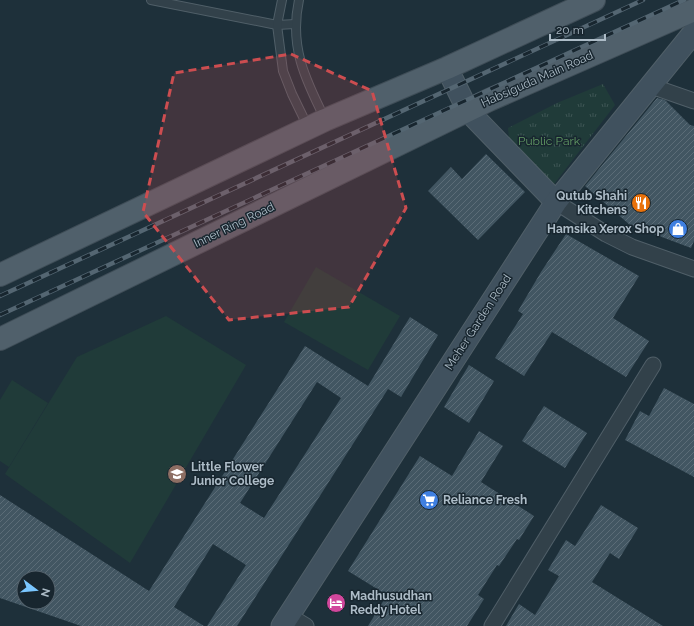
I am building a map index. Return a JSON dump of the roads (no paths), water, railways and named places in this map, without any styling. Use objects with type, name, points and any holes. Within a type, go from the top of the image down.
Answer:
[{"type":"main road","points":[[0,275],[317,124],[447,68],[594,0]]},
{"type":"main road","name":"Habsiguda Main Road","points":[[468,110],[694,10]]},
{"type":"main road","name":"Meher Garden Road","points":[[285,621],[556,202],[694,32]]},
{"type":"main road","points":[[447,68],[468,110],[556,202]]},
{"type":"main road","name":"Inner Ring Road","points":[[0,339],[468,110]]},
{"type":"street","points":[[651,86],[694,101]]},
{"type":"street","points":[[556,202],[606,234],[632,247],[694,269]]},
{"type":"street","points":[[492,626],[653,365]]},
{"type":"street","points":[[285,621],[306,626]]},
{"type":"lane","points":[[151,0],[277,25],[295,24]]},
{"type":"lane","points":[[282,0],[277,25],[283,71],[292,94],[317,124]]},
{"type":"lane","points":[[300,0],[295,24],[298,52],[317,124]]},
{"type":"railway","points":[[0,296],[643,0]]},
{"type":"railway","points":[[0,315],[684,0]]},
{"type":"place","name":"Qutub Shahi Kitchens","points":[[641,203]]},
{"type":"place","name":"Hamsika Xerox Shop","points":[[678,229]]},
{"type":"place","name":"Little Flower Junior College","points":[[177,474]]},
{"type":"place","name":"Reliance Fresh","points":[[429,500]]},
{"type":"place","name":"Madhusudhan Reddy Hotel","points":[[336,603]]},
{"type":"park label","name":"Public Park","points":[[549,141]]}]
